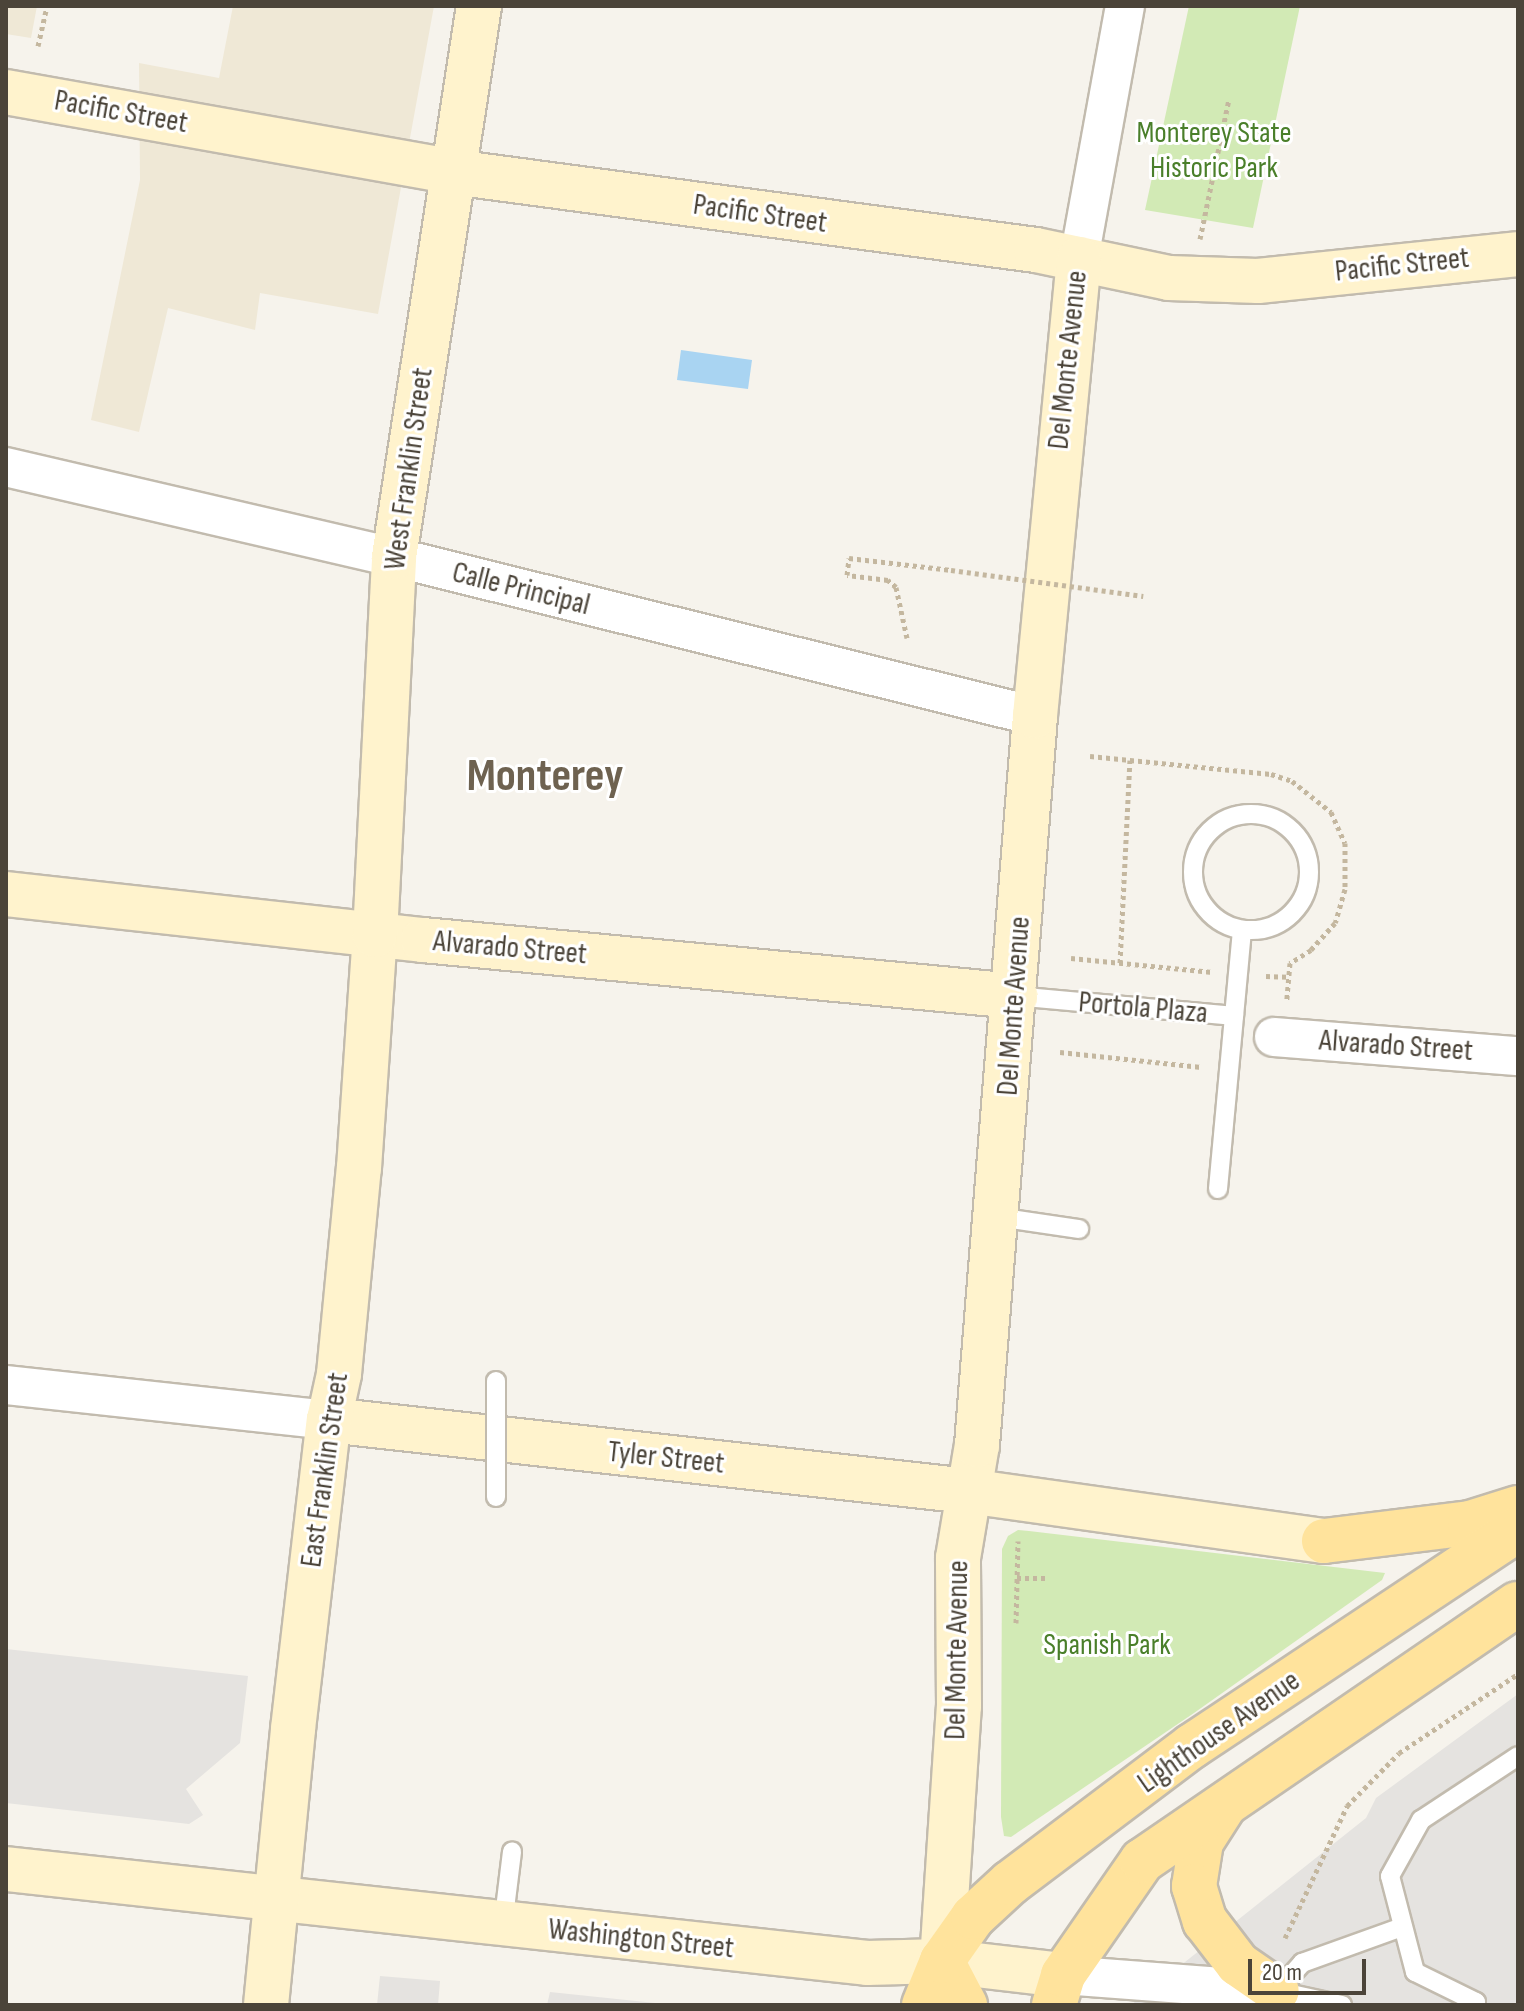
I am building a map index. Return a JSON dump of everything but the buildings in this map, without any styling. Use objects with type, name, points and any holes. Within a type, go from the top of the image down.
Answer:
[{"type":"main road","name":"West Franklin Street","points":[[375,935],[394,557],[479,6]]},
{"type":"main road","name":"Pacific Street","points":[[6,92],[453,172],[1079,259],[1169,278],[1258,281],[1518,254]]},
{"type":"main road","name":"Del Monte Avenue","points":[[924,2005],[942,1961],[959,1706],[958,1558],[977,1445],[1035,716],[1079,259]]},
{"type":"main road","name":"Alvarado Street","points":[[6,894],[375,935],[1015,996]]},
{"type":"main road","name":"East Franklin Street","points":[[266,2005],[329,1420],[339,1374],[346,1310],[375,935]]},
{"type":"main road","name":"Tyler Street","points":[[329,1420],[968,1491],[1324,1541],[1380,1537],[1470,1523],[1518,1508]]},
{"type":"main road","name":"Lighthouse Avenue","points":[[942,1961],[973,1917],[1010,1883],[1192,1746],[1518,1529]]},
{"type":"main road","name":"Lighthouse Avenue","points":[[1059,1990],[1142,1861],[1518,1604]]},
{"type":"main road","points":[[1225,1804],[1201,1842],[1194,1886],[1205,1921],[1238,1964],[1277,1991]]},
{"type":"main road","name":"Washington Street","points":[[6,1869],[867,1963],[942,1961],[1059,1990]]},
{"type":"main road","points":[[942,1961],[965,2005]]},
{"type":"street","name":"Del Monte Avenue","points":[[1079,259],[1125,6]]},
{"type":"street","name":"Calle Principal","points":[[6,467],[394,557],[1035,716]]},
{"type":"street","name":"Alvarado Street","points":[[1279,1037],[1518,1056]]},
{"type":"street","name":"Tyler Street","points":[[6,1385],[329,1420]]},
{"type":"street","name":"Washington Street","points":[[1059,1990],[1277,1991]]},
{"type":"lane","points":[[1244,815],[1261,815],[1292,831],[1302,845],[1309,878],[1294,912],[1278,924],[1242,930],[1209,913],[1194,879],[1195,860],[1213,829],[1244,815]]},
{"type":"lane","name":"Portola Plaza","points":[[1015,996],[1234,1016],[1242,930]]},
{"type":"lane","points":[[1218,1189],[1234,1016]]},
{"type":"lane","points":[[997,1217],[1079,1229]]},
{"type":"lane","points":[[496,1381],[496,1497]]},
{"type":"lane","points":[[1475,2005],[1476,2002],[1415,1972],[1390,1876],[1421,1820],[1518,1756]]},
{"type":"lane","points":[[503,1925],[512,1852]]},
{"type":"lane","points":[[1342,2005],[1277,1991],[1302,1963],[1402,1927]]},
{"type":"path","points":[[38,46],[47,6]]},
{"type":"path","points":[[1204,220],[1229,99]]},
{"type":"path","points":[[907,638],[896,587],[888,580],[847,575],[849,558],[1143,596]]},
{"type":"path","points":[[1090,756],[1271,774],[1292,781],[1331,812],[1345,843],[1345,889],[1335,923],[1311,950],[1290,963],[1279,1037]]},
{"type":"path","points":[[1120,963],[1130,760]]},
{"type":"path","points":[[1071,958],[1289,977]]},
{"type":"path","points":[[1060,1052],[1229,1070]]},
{"type":"path","points":[[1016,1623],[1018,1530]]},
{"type":"path","points":[[1017,1578],[1048,1578]]},
{"type":"path","points":[[1277,1991],[1285,1937],[1347,1806],[1399,1753],[1518,1674]]},
{"type":"shaded area","points":[[6,6],[37,6],[31,38],[6,34]]},
{"type":"shaded area","points":[[233,6],[434,6],[378,314],[260,293],[255,330],[168,308],[139,432],[91,420],[140,180],[139,63],[219,78]]},
{"type":"shaded area","points":[[6,1649],[248,1676],[240,1743],[186,1789],[203,1815],[189,1824],[6,1803]]},
{"type":"shaded area","points":[[1518,1694],[1518,2005],[1131,2005],[1366,1818],[1376,1798]]},
{"type":"shaded area","points":[[380,1976],[440,1981],[438,2005],[377,2005]]},
{"type":"shaded area","points":[[550,1992],[674,2005],[547,2005]]},
{"type":"green space","name":"Monterey State Historic Park","points":[[1189,6],[1300,6],[1253,228],[1145,210]]},
{"type":"green space","name":"Spanish Park","points":[[1018,1530],[1385,1573],[1382,1580],[1194,1713],[1011,1837],[1004,1836],[1001,1817],[1002,1549],[1008,1536]]},
{"type":"water","points":[[681,350],[752,360],[748,389],[677,380]]},
{"type":"district","name":"Monterey","points":[[545,777]]}]
